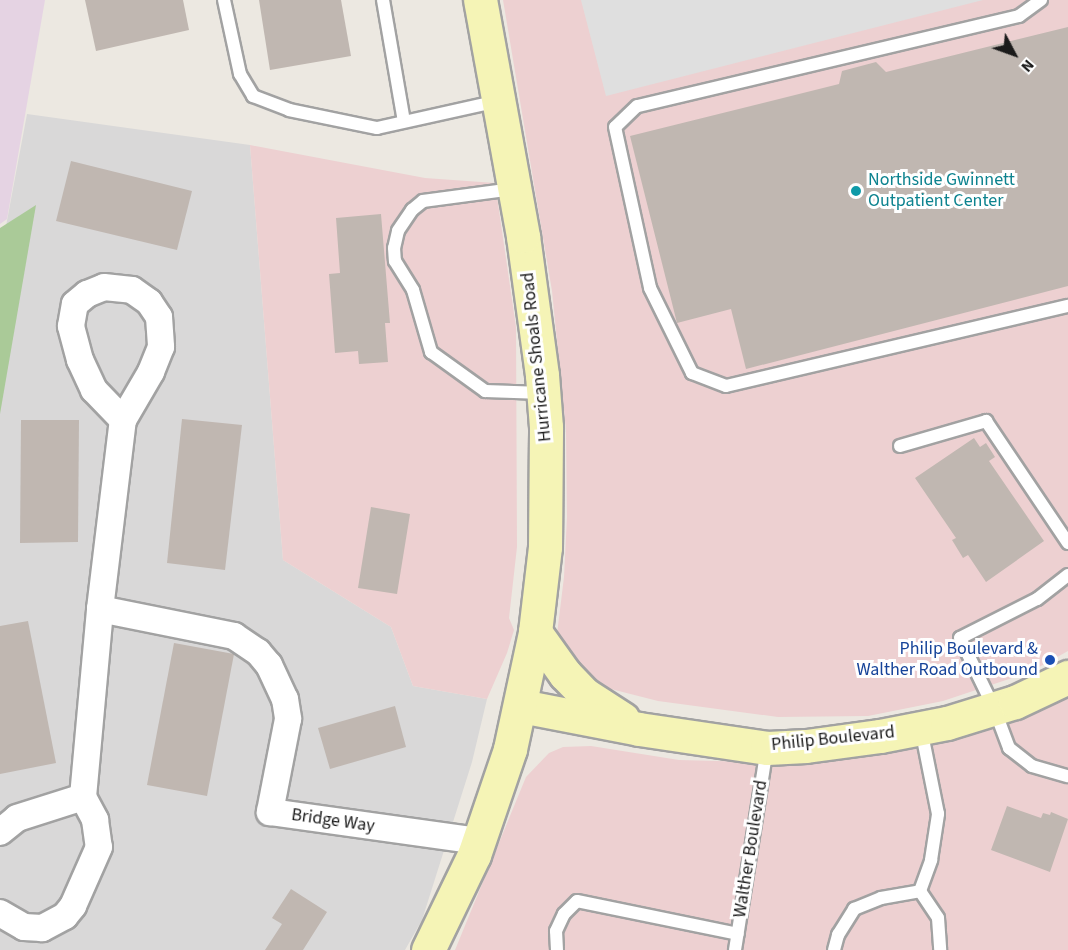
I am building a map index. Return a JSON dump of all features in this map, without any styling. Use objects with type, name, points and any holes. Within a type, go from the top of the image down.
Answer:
[{"type":"street","name":"Hurricane Shoals Road","points":[[428,950],[447,916],[480,841],[499,786],[521,706],[536,632],[545,547],[547,483],[544,393],[515,188],[480,0]]},
{"type":"street","points":[[0,912],[24,927],[42,928],[65,916],[73,906],[99,847],[95,820],[83,797],[100,609],[123,420],[151,372],[161,347],[159,317],[149,302],[132,290],[104,287],[87,294],[75,304],[71,326],[80,360],[94,390],[123,420]]},
{"type":"street","name":"Bridge Way","points":[[100,609],[234,636],[258,652],[269,665],[285,699],[288,719],[270,812],[480,841]]},
{"type":"street","points":[[536,632],[565,674],[584,694],[639,729]]},
{"type":"street","name":"Philip Boulevard","points":[[521,706],[639,729],[767,748],[839,742],[921,728],[1015,702],[1068,677]]},
{"type":"street","points":[[0,832],[17,818],[83,797]]},
{"type":"lane","points":[[224,0],[240,74],[253,96],[289,110],[377,128],[500,100]]},
{"type":"lane","points":[[383,0],[404,121]]},
{"type":"lane","points":[[1041,0],[1019,16],[637,106],[615,127],[650,288],[692,373],[726,386],[1068,306]]},
{"type":"lane","points":[[515,188],[423,201],[412,210],[398,231],[394,248],[395,261],[413,290],[431,352],[485,391],[544,393]]},
{"type":"lane","points":[[900,446],[986,421],[1068,543]]},
{"type":"lane","points":[[1068,575],[1037,598],[960,638],[994,708],[1009,748],[1032,766],[1068,776]]},
{"type":"lane","points":[[920,891],[931,860],[938,814],[921,728]]},
{"type":"lane","name":"Walther Boulevard","points":[[735,950],[767,748]]},
{"type":"lane","points":[[834,950],[838,934],[854,909],[881,898],[920,891]]},
{"type":"lane","points":[[920,891],[938,918],[940,950]]},
{"type":"lane","points":[[556,950],[556,931],[564,914],[578,901],[738,934]]},
{"type":"shaded area","points":[[0,0],[45,0],[7,219],[0,224]]},
{"type":"shaded area","points":[[503,0],[1068,0],[1068,651],[1030,672],[943,701],[868,716],[778,717],[658,701],[603,687],[575,668],[557,634],[564,577],[567,517],[566,430],[552,291]]},
{"type":"shaded area","points":[[581,0],[983,0],[606,96]]},
{"type":"shaded area","points":[[27,114],[250,145],[283,560],[391,627],[413,686],[487,699],[472,762],[422,920],[405,950],[0,950],[0,258]]},
{"type":"shaded area","points":[[250,145],[425,178],[495,183],[516,327],[517,547],[509,618],[514,630],[507,653],[487,699],[413,686],[391,627],[283,560]]},
{"type":"shaded area","points":[[1068,696],[1068,950],[455,950],[526,777],[549,753],[563,747],[591,746],[679,760],[793,763],[884,752],[961,737],[1028,715]]},
{"type":"green space","points":[[36,205],[0,414],[0,228]]},
{"type":"building","points":[[85,0],[183,0],[189,30],[96,51]]},
{"type":"building","points":[[259,0],[341,0],[351,56],[270,70]]},
{"type":"building","name":"Northside Gwinnett Outpatient Center","points":[[1068,27],[1068,286],[746,369],[731,309],[677,323],[630,136],[839,84],[842,71],[876,62],[886,72]]},
{"type":"building","points":[[71,161],[192,191],[177,250],[56,221]]},
{"type":"building","points":[[381,214],[390,323],[385,323],[388,362],[359,364],[358,351],[335,353],[329,274],[340,273],[336,218]]},
{"type":"building","points":[[182,419],[242,425],[225,570],[167,563]]},
{"type":"building","points":[[21,420],[79,420],[78,542],[20,543]]},
{"type":"building","points":[[974,438],[980,447],[986,443],[995,457],[989,461],[1044,541],[986,582],[968,555],[963,558],[952,540],[956,538],[915,478]]},
{"type":"building","points":[[371,507],[410,514],[397,594],[358,588]]},
{"type":"building","points":[[28,621],[56,763],[0,774],[0,626]]},
{"type":"building","points":[[174,643],[234,654],[207,796],[147,785]]},
{"type":"building","points":[[395,706],[406,747],[330,769],[318,728]]},
{"type":"building","points":[[1007,806],[1041,818],[1043,813],[1050,815],[1051,812],[1068,819],[1050,872],[991,850]]},
{"type":"building","points":[[291,889],[327,912],[303,950],[265,950],[282,924],[272,918]]},
{"type":"place","name":"Northside Gwinnett Outpatient Center","points":[[856,191]]},
{"type":"place","name":"Philip Boulevard & Walther Road Outbound","points":[[1050,660]]}]
